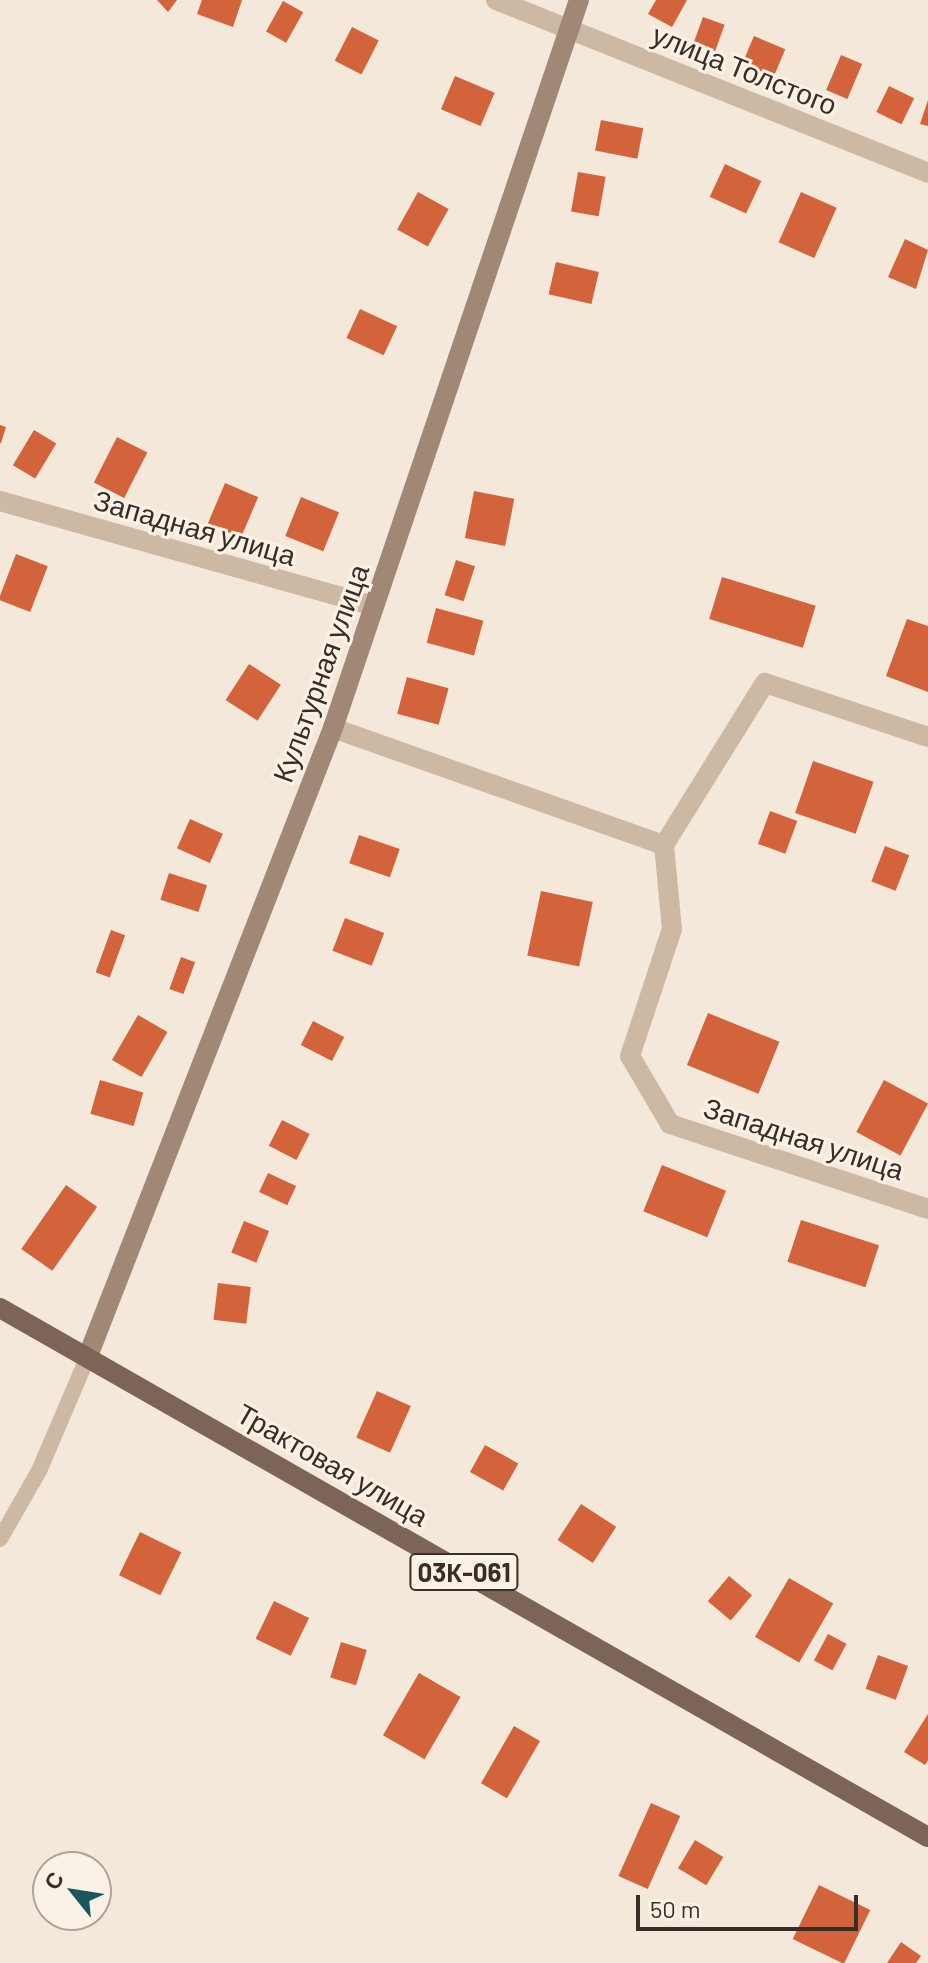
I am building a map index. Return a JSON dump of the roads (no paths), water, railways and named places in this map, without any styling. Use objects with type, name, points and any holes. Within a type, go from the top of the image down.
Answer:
[{"type":"main road","name":"Трактовая улица","points":[[0,1308],[928,1837]]},
{"type":"street","name":"улица Толстого","points":[[496,0],[928,173]]},
{"type":"street","name":"Культурная улица","points":[[88,1356],[333,728],[579,0]]},
{"type":"street","name":"Западная улица","points":[[0,501],[374,606]]},
{"type":"street","points":[[333,728],[664,845],[765,683],[928,737]]},
{"type":"street","name":"Западная улица","points":[[664,845],[672,929],[630,1056],[670,1124],[928,1209]]},
{"type":"lane","points":[[0,1539],[39,1471],[88,1356]]}]
